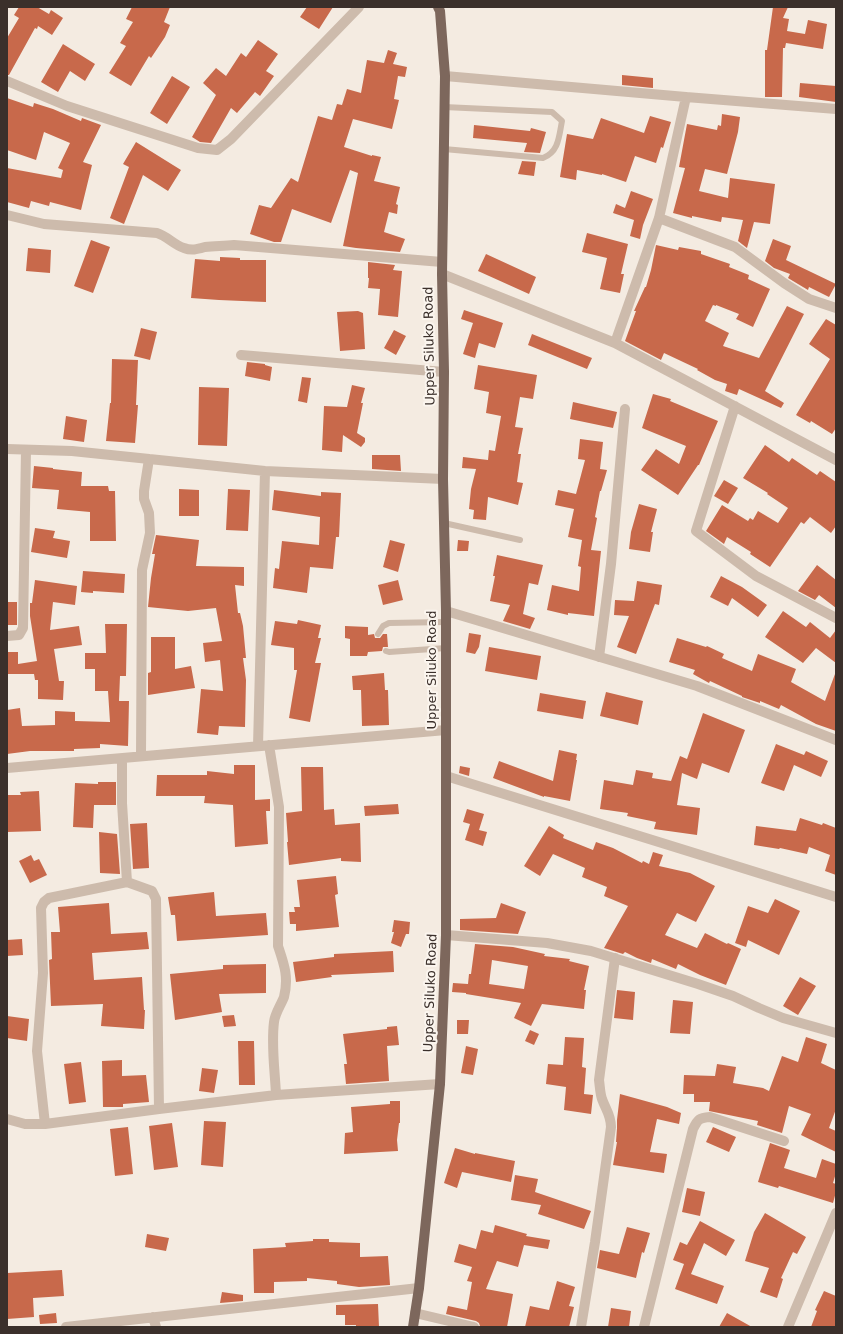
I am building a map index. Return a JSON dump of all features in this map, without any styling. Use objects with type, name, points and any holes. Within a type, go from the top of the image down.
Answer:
[{"type":"main road","name":"Upper Siluko Road","points":[[413,1327],[419,1288],[440,1084],[446,935],[446,611],[443,480],[444,372],[442,274],[445,76],[440,8]]},
{"type":"street","points":[[7,81],[67,106],[198,148],[217,150],[231,139],[359,7]]},
{"type":"street","points":[[445,76],[836,109]]},
{"type":"street","points":[[615,343],[659,218],[686,97]]},
{"type":"street","points":[[7,215],[44,224],[157,233],[165,236],[176,245],[195,250],[205,247],[234,245],[442,262]]},
{"type":"street","points":[[659,218],[735,247],[784,283],[809,299],[836,308]]},
{"type":"street","points":[[442,274],[615,343],[836,460]]},
{"type":"street","points":[[241,355],[444,372]]},
{"type":"street","points":[[735,406],[696,531],[756,576],[836,618]]},
{"type":"street","points":[[599,657],[611,564],[625,409]]},
{"type":"street","points":[[7,448],[72,451],[265,471],[443,480]]},
{"type":"street","points":[[7,636],[19,634],[23,628],[26,450]]},
{"type":"street","points":[[141,756],[142,570],[150,533],[149,513],[144,499],[144,491],[149,459]]},
{"type":"street","points":[[258,746],[265,471]]},
{"type":"street","points":[[446,611],[697,686],[836,740]]},
{"type":"street","points":[[7,768],[446,730]]},
{"type":"street","points":[[269,745],[279,807],[278,946],[286,974],[284,998],[274,1019],[273,1030],[276,1095]]},
{"type":"street","points":[[122,759],[122,803],[127,882]]},
{"type":"street","points":[[446,776],[836,897]]},
{"type":"street","points":[[45,1124],[37,1051],[43,973],[41,908],[44,902],[49,898],[127,882],[152,891],[156,899],[159,1109]]},
{"type":"street","points":[[446,935],[547,943],[591,951],[698,984],[733,996],[783,1018],[836,1033]]},
{"type":"street","points":[[581,1327],[595,1242],[611,1127],[611,1118],[601,1095],[599,1080],[615,958]]},
{"type":"street","points":[[7,1119],[25,1124],[45,1124],[276,1095],[440,1084]]},
{"type":"street","points":[[644,1327],[693,1129],[697,1121],[701,1118],[710,1117],[784,1141]]},
{"type":"street","points":[[788,1327],[836,1213]]},
{"type":"street","points":[[66,1327],[155,1322],[419,1288]]},
{"type":"street","points":[[416,1312],[474,1327]]},
{"type":"lane","points":[[444,107],[552,112],[562,121],[556,149],[550,156],[544,158],[444,149]]},
{"type":"lane","points":[[444,523],[520,540]]},
{"type":"lane","points":[[378,634],[383,626],[389,623],[446,622]]},
{"type":"lane","points":[[386,651],[446,648]]},
{"type":"building","points":[[19,7],[37,7],[49,14],[51,10],[63,18],[52,35],[38,26],[37,29],[35,28],[9,75],[7,75],[7,38],[19,18],[14,15]]},
{"type":"building","points":[[132,7],[170,7],[164,22],[170,25],[165,37],[151,58],[149,56],[131,86],[109,73],[126,46],[120,43],[133,22],[126,19]]},
{"type":"building","points":[[307,7],[333,7],[319,29],[300,17]]},
{"type":"building","points":[[773,7],[788,7],[783,18],[789,19],[787,31],[805,34],[808,20],[827,24],[823,49],[786,43],[785,48],[783,48],[782,97],[765,97],[765,50],[767,50]]},
{"type":"building","points":[[258,40],[278,54],[266,71],[274,76],[260,96],[255,92],[237,113],[231,108],[211,143],[200,142],[192,137],[216,95],[203,83],[216,68],[226,76],[241,53],[246,57]]},
{"type":"building","points":[[63,44],[95,64],[85,81],[70,71],[58,92],[41,82]]},
{"type":"building","points":[[388,50],[397,53],[393,64],[407,67],[405,77],[398,76],[394,99],[399,100],[392,129],[353,119],[344,147],[372,156],[381,157],[374,181],[400,187],[396,204],[398,205],[397,214],[389,212],[384,232],[405,239],[400,252],[343,246],[358,173],[350,170],[331,223],[292,209],[281,242],[274,242],[250,234],[259,205],[271,208],[291,178],[298,182],[318,116],[332,120],[337,104],[342,105],[347,89],[361,93],[367,60],[384,63]]},
{"type":"building","points":[[622,75],[653,78],[653,88],[622,85]]},
{"type":"building","points":[[172,76],[190,87],[167,124],[150,113]]},
{"type":"building","points":[[800,83],[836,86],[836,102],[799,97]]},
{"type":"building","points":[[7,98],[33,107],[34,103],[81,121],[82,118],[101,125],[83,162],[92,165],[81,210],[50,202],[49,206],[31,201],[29,208],[7,202],[7,168],[61,178],[63,170],[58,168],[70,143],[44,132],[36,160],[7,150]]},
{"type":"building","points":[[722,114],[740,117],[738,132],[727,174],[705,169],[699,191],[728,198],[730,178],[775,184],[770,224],[754,222],[747,248],[738,241],[743,220],[722,217],[721,222],[692,216],[692,218],[673,213],[685,168],[679,167],[687,124],[717,130],[718,125],[721,126]]},
{"type":"building","points":[[650,116],[671,122],[663,148],[661,147],[656,163],[635,156],[626,182],[602,174],[577,170],[576,180],[560,177],[567,134],[593,139],[601,118],[644,133]]},
{"type":"building","points":[[474,125],[530,131],[531,128],[546,132],[540,153],[524,152],[527,143],[473,138]]},
{"type":"building","points":[[136,142],[181,170],[168,191],[143,175],[124,224],[110,218],[129,167],[123,164]]},
{"type":"building","points":[[522,161],[536,162],[534,176],[518,174]]},
{"type":"building","points":[[631,191],[653,199],[643,225],[640,239],[630,236],[634,220],[613,213],[616,204],[625,208]]},
{"type":"building","points":[[587,233],[628,244],[621,274],[624,274],[620,293],[600,289],[607,258],[582,252]]},
{"type":"building","points":[[773,239],[791,246],[786,260],[836,284],[829,297],[809,287],[808,290],[788,278],[790,274],[774,268],[765,261]]},
{"type":"building","points":[[91,240],[110,247],[93,293],[74,286]]},
{"type":"building","points":[[656,245],[678,250],[679,247],[701,251],[701,254],[730,264],[729,267],[749,275],[748,279],[770,289],[753,327],[736,319],[739,314],[713,305],[705,321],[729,333],[723,346],[759,358],[787,306],[804,314],[765,391],[784,403],[781,408],[739,389],[737,395],[725,391],[727,384],[715,380],[697,370],[698,369],[664,353],[661,360],[625,341],[636,311],[634,311],[646,287]]},
{"type":"building","points":[[28,248],[51,250],[50,273],[26,271]]},
{"type":"building","points":[[486,254],[536,277],[529,294],[478,271]]},
{"type":"building","points":[[220,257],[240,258],[240,260],[266,260],[266,302],[191,298],[195,259],[220,261]]},
{"type":"building","points":[[368,262],[395,265],[393,270],[402,271],[398,317],[378,315],[380,289],[368,288]]},
{"type":"building","points":[[464,310],[503,323],[495,348],[479,343],[475,358],[463,354],[473,323],[461,319]]},
{"type":"building","points":[[358,311],[363,313],[365,349],[340,351],[337,312]]},
{"type":"building","points":[[826,319],[836,325],[836,428],[832,434],[811,421],[810,423],[796,415],[830,359],[809,344]]},
{"type":"building","points":[[141,328],[157,332],[150,360],[134,356]]},
{"type":"building","points":[[394,330],[406,336],[396,355],[384,348]]},
{"type":"building","points":[[532,334],[592,358],[587,369],[528,345]]},
{"type":"building","points":[[112,359],[138,360],[136,405],[138,405],[135,443],[106,441],[111,403]]},
{"type":"building","points":[[247,362],[265,364],[272,367],[270,381],[245,376]]},
{"type":"building","points":[[478,365],[537,375],[533,399],[520,397],[515,427],[523,428],[518,454],[521,454],[517,482],[523,483],[518,505],[488,497],[486,520],[473,519],[474,510],[469,509],[471,489],[476,469],[462,468],[463,457],[488,460],[489,450],[495,451],[501,416],[486,413],[489,392],[474,389]]},
{"type":"building","points":[[302,377],[311,378],[307,403],[298,401]]},
{"type":"building","points":[[352,385],[365,388],[361,403],[363,403],[357,433],[365,438],[365,442],[361,447],[343,435],[342,452],[322,450],[324,406],[347,407]]},
{"type":"building","points":[[199,387],[229,388],[227,446],[198,445]]},
{"type":"building","points":[[653,394],[671,399],[670,401],[718,421],[699,465],[678,495],[641,470],[656,449],[679,464],[686,446],[642,428]]},
{"type":"building","points":[[573,402],[617,412],[613,428],[570,419]]},
{"type":"building","points":[[66,416],[87,420],[84,442],[63,439]]},
{"type":"building","points":[[580,439],[603,442],[600,469],[607,470],[600,491],[591,550],[601,551],[594,616],[568,613],[568,615],[547,610],[552,585],[579,591],[581,567],[578,566],[582,540],[568,537],[574,509],[555,505],[558,490],[576,494],[585,460],[578,459]]},
{"type":"building","points":[[765,445],[789,462],[792,458],[817,475],[820,471],[836,482],[836,526],[831,533],[810,517],[804,524],[801,522],[770,567],[750,554],[751,552],[727,537],[724,544],[706,531],[722,505],[748,521],[750,518],[753,520],[758,511],[778,523],[788,508],[767,494],[768,493],[743,478]]},
{"type":"building","points":[[372,455],[400,455],[401,471],[372,469]]},
{"type":"building","points":[[34,466],[82,472],[81,486],[108,486],[109,491],[115,491],[116,541],[90,541],[90,512],[57,509],[59,490],[32,488]]},
{"type":"building","points":[[724,480],[738,488],[728,504],[714,496]]},
{"type":"building","points":[[179,489],[199,490],[199,516],[179,516]]},
{"type":"building","points":[[228,489],[250,490],[248,531],[226,530]]},
{"type":"building","points":[[274,490],[321,496],[321,492],[341,493],[339,537],[336,537],[333,569],[310,567],[307,593],[273,588],[275,568],[279,569],[282,541],[319,545],[320,517],[272,510]]},
{"type":"building","points":[[639,504],[657,509],[651,532],[653,532],[650,552],[629,549],[631,532]]},
{"type":"building","points":[[35,528],[55,531],[53,538],[70,541],[67,558],[31,552]]},
{"type":"building","points":[[156,535],[199,540],[196,566],[244,567],[244,586],[235,585],[238,613],[240,613],[243,626],[246,658],[243,658],[246,680],[245,727],[219,726],[218,735],[197,733],[201,689],[223,691],[220,660],[205,662],[203,643],[222,641],[216,608],[188,611],[148,607],[155,554],[152,554]]},
{"type":"building","points":[[390,540],[405,544],[398,572],[383,567]]},
{"type":"building","points":[[458,540],[469,541],[468,551],[457,551]]},
{"type":"building","points":[[497,555],[543,565],[538,585],[529,583],[523,614],[535,618],[530,629],[503,621],[510,605],[490,601]]},
{"type":"building","points":[[817,565],[836,580],[836,608],[819,595],[815,600],[798,591]]},
{"type":"building","points":[[83,571],[125,574],[124,593],[93,591],[93,593],[81,592]]},
{"type":"building","points":[[721,576],[742,587],[767,605],[758,617],[732,598],[728,606],[710,597]]},
{"type":"building","points":[[35,580],[77,586],[75,605],[53,602],[50,630],[79,626],[82,645],[54,649],[59,681],[64,681],[63,700],[38,699],[38,680],[35,680],[34,674],[7,674],[7,652],[18,652],[18,664],[37,661],[30,616],[30,603],[32,603]]},
{"type":"building","points":[[398,580],[403,600],[383,605],[378,585]]},
{"type":"building","points":[[637,581],[662,585],[659,605],[655,604],[636,654],[617,647],[629,616],[614,615],[615,600],[634,601]]},
{"type":"building","points":[[7,602],[17,602],[17,625],[7,625]]},
{"type":"building","points":[[783,611],[806,627],[810,622],[830,638],[836,630],[836,663],[816,648],[803,663],[765,637]]},
{"type":"building","points":[[298,620],[321,625],[318,638],[321,638],[315,663],[321,663],[310,722],[289,718],[297,670],[294,670],[294,648],[271,645],[275,621],[297,624]]},
{"type":"building","points":[[105,624],[127,624],[126,676],[120,676],[119,701],[129,701],[128,746],[100,744],[100,748],[74,749],[74,751],[30,751],[7,754],[7,710],[20,708],[22,726],[55,725],[55,711],[75,712],[75,721],[110,722],[108,691],[95,691],[95,669],[85,669],[85,653],[106,653]]},
{"type":"building","points":[[345,626],[368,627],[368,635],[374,634],[375,638],[380,638],[383,634],[387,634],[388,647],[383,647],[382,651],[368,652],[367,656],[350,656],[350,639],[345,638]]},
{"type":"building","points":[[469,633],[481,635],[479,647],[475,654],[466,652]]},
{"type":"building","points":[[151,637],[175,637],[175,669],[191,666],[195,688],[148,695],[148,673],[151,672]]},
{"type":"building","points":[[677,638],[706,647],[707,646],[724,654],[722,658],[752,671],[758,654],[796,669],[791,682],[825,701],[836,674],[836,731],[816,724],[781,705],[779,709],[760,701],[760,703],[742,697],[710,681],[709,683],[693,674],[695,670],[669,662]]},
{"type":"building","points":[[489,647],[541,656],[537,680],[485,671]]},
{"type":"building","points":[[384,673],[385,690],[388,690],[389,725],[362,726],[361,690],[353,690],[352,676]]},
{"type":"building","points":[[606,692],[643,701],[638,725],[600,716]]},
{"type":"building","points":[[540,693],[586,701],[583,719],[537,711]]},
{"type":"building","points":[[703,713],[745,730],[729,773],[702,763],[697,779],[682,773],[677,805],[700,808],[697,835],[654,829],[656,822],[627,816],[628,813],[600,809],[604,780],[633,785],[636,770],[653,773],[652,778],[671,781],[680,756],[687,759]]},
{"type":"building","points":[[776,744],[804,755],[806,751],[828,761],[821,777],[794,765],[784,791],[761,783]]},
{"type":"building","points":[[559,750],[577,754],[570,801],[544,797],[493,778],[499,761],[553,781]]},
{"type":"building","points":[[234,765],[255,765],[255,800],[270,799],[270,811],[266,811],[268,844],[235,847],[233,805],[204,803],[205,796],[156,796],[157,775],[207,775],[207,771],[234,774]]},
{"type":"building","points":[[460,766],[470,768],[469,776],[459,773]]},
{"type":"building","points":[[301,767],[323,767],[324,810],[334,809],[335,825],[360,823],[361,862],[341,861],[341,858],[289,865],[286,813],[302,811]]},
{"type":"building","points":[[98,782],[116,782],[116,805],[94,805],[93,828],[73,827],[75,783],[98,784]]},
{"type":"building","points":[[39,791],[41,831],[7,832],[7,795],[21,795],[20,792]]},
{"type":"building","points":[[398,804],[399,814],[365,816],[364,806]]},
{"type":"building","points":[[467,809],[484,814],[479,830],[487,832],[483,846],[465,840],[470,824],[463,822]]},
{"type":"building","points":[[800,818],[822,825],[823,823],[836,828],[836,875],[825,871],[830,855],[809,847],[807,854],[780,848],[754,845],[756,826],[796,831]]},
{"type":"building","points":[[147,823],[149,868],[133,869],[130,824]]},
{"type":"building","points":[[549,826],[564,835],[563,838],[593,850],[596,842],[613,848],[642,863],[643,861],[649,864],[653,852],[663,855],[659,866],[690,873],[715,886],[696,922],[677,913],[665,935],[697,948],[705,933],[741,949],[726,985],[700,975],[678,964],[676,969],[652,959],[651,963],[625,952],[623,954],[604,948],[628,906],[604,896],[607,887],[582,877],[585,868],[553,854],[540,876],[524,866]]},
{"type":"building","points":[[99,832],[117,834],[120,874],[100,873]]},
{"type":"building","points":[[31,855],[34,861],[39,859],[47,875],[30,883],[19,861]]},
{"type":"building","points":[[336,876],[338,894],[335,895],[339,927],[296,931],[296,924],[290,924],[289,912],[295,912],[294,907],[300,907],[297,880]]},
{"type":"building","points":[[214,892],[216,916],[266,913],[268,935],[177,941],[175,915],[171,915],[168,897]]},
{"type":"building","points":[[775,899],[800,911],[779,955],[748,940],[746,947],[735,943],[748,906],[768,913]]},
{"type":"building","points":[[109,903],[111,934],[147,932],[149,949],[92,953],[94,980],[142,977],[145,1010],[144,1029],[101,1026],[103,1004],[51,1006],[49,960],[52,959],[51,932],[60,932],[58,907]]},
{"type":"building","points":[[501,903],[526,912],[518,934],[460,930],[460,919],[496,918]]},
{"type":"building","points":[[394,920],[410,922],[409,934],[406,934],[401,947],[391,943],[394,932],[392,932]]},
{"type":"building","points":[[22,939],[23,955],[7,956],[7,940]]},
{"type":"building","points":[[475,944],[513,947],[545,954],[544,956],[570,959],[569,961],[589,966],[584,990],[586,990],[584,1009],[542,1004],[531,1026],[514,1018],[521,1003],[466,993],[452,992],[453,983],[468,984],[469,974],[471,974]],"holes":[[[492,960],[528,966],[524,989],[489,984]]]},
{"type":"building","points":[[393,951],[394,972],[331,975],[332,977],[296,982],[293,962],[334,957],[334,954]]},
{"type":"building","points":[[266,964],[266,993],[219,994],[222,1012],[175,1020],[170,974],[223,969],[223,965]]},
{"type":"building","points":[[800,977],[816,986],[798,1015],[783,1006]]},
{"type":"building","points":[[617,990],[635,992],[633,1020],[614,1018]]},
{"type":"building","points":[[673,1000],[693,1002],[690,1034],[670,1033]]},
{"type":"building","points":[[234,1015],[236,1026],[224,1027],[222,1016]]},
{"type":"building","points":[[7,1016],[29,1019],[27,1041],[7,1038]]},
{"type":"building","points":[[457,1020],[469,1020],[468,1034],[457,1034]]},
{"type":"building","points":[[397,1026],[399,1045],[387,1046],[389,1081],[346,1084],[344,1064],[347,1064],[343,1034],[387,1029],[387,1027]]},
{"type":"building","points":[[530,1030],[539,1034],[534,1045],[525,1041]]},
{"type":"building","points":[[565,1037],[584,1038],[582,1067],[586,1068],[584,1094],[593,1095],[591,1114],[564,1110],[566,1087],[546,1084],[548,1064],[563,1065]]},
{"type":"building","points":[[806,1037],[827,1044],[821,1063],[836,1070],[836,1109],[829,1128],[836,1131],[836,1152],[801,1135],[811,1114],[789,1106],[782,1133],[757,1125],[758,1121],[709,1111],[710,1102],[694,1102],[694,1094],[683,1094],[684,1075],[715,1076],[717,1064],[736,1067],[733,1083],[763,1088],[769,1091],[782,1056],[798,1062]]},
{"type":"building","points":[[238,1041],[254,1041],[255,1085],[239,1085]]},
{"type":"building","points":[[466,1046],[478,1049],[473,1075],[461,1073]]},
{"type":"building","points":[[122,1060],[122,1076],[146,1075],[149,1102],[123,1104],[123,1107],[103,1107],[102,1061]]},
{"type":"building","points":[[81,1062],[86,1102],[69,1104],[64,1064]]},
{"type":"building","points":[[202,1068],[218,1070],[214,1093],[199,1091]]},
{"type":"building","points":[[620,1094],[667,1107],[681,1113],[679,1124],[657,1119],[650,1152],[667,1154],[664,1173],[613,1165],[617,1142],[617,1120]]},
{"type":"building","points":[[390,1101],[400,1101],[400,1123],[397,1140],[398,1151],[344,1154],[345,1133],[353,1132],[351,1107],[390,1104]]},
{"type":"building","points":[[204,1121],[226,1122],[223,1167],[201,1165]]},
{"type":"building","points":[[172,1123],[178,1167],[154,1170],[149,1126]]},
{"type":"building","points":[[128,1127],[133,1174],[115,1176],[110,1129]]},
{"type":"building","points":[[713,1127],[736,1137],[729,1152],[706,1142]]},
{"type":"building","points":[[770,1143],[790,1150],[784,1168],[816,1178],[822,1159],[836,1164],[836,1173],[833,1183],[836,1184],[836,1192],[833,1203],[779,1186],[778,1188],[758,1182]]},
{"type":"building","points":[[455,1148],[475,1154],[515,1161],[511,1182],[462,1172],[457,1188],[444,1183]]},
{"type":"building","points":[[515,1175],[538,1179],[535,1192],[591,1211],[584,1229],[538,1214],[541,1205],[511,1200]]},
{"type":"building","points":[[687,1188],[705,1192],[700,1216],[682,1212]]},
{"type":"building","points":[[765,1213],[806,1237],[797,1254],[793,1252],[781,1278],[783,1279],[777,1298],[760,1292],[769,1268],[745,1261],[754,1232]]},
{"type":"building","points":[[700,1221],[735,1240],[726,1256],[704,1243],[691,1274],[724,1286],[717,1304],[675,1289],[684,1264],[673,1260],[680,1242],[687,1245]]},
{"type":"building","points":[[495,1225],[527,1234],[526,1236],[550,1240],[548,1249],[524,1245],[518,1267],[497,1261],[486,1289],[513,1294],[507,1327],[480,1326],[476,1321],[446,1314],[448,1306],[467,1310],[472,1282],[467,1281],[472,1267],[454,1262],[459,1244],[476,1249],[481,1230],[493,1233]]},
{"type":"building","points":[[627,1227],[650,1233],[644,1253],[642,1252],[636,1278],[597,1268],[600,1250],[619,1254]]},
{"type":"building","points":[[147,1234],[169,1238],[166,1251],[145,1247]]},
{"type":"building","points":[[313,1239],[329,1239],[329,1242],[360,1243],[360,1257],[388,1256],[390,1285],[359,1287],[337,1284],[337,1281],[307,1278],[307,1281],[274,1282],[274,1293],[254,1293],[253,1249],[286,1247],[285,1243],[313,1241]]},
{"type":"building","points":[[62,1270],[64,1296],[33,1298],[34,1317],[7,1319],[7,1273]]},
{"type":"building","points":[[557,1281],[575,1287],[569,1306],[574,1307],[569,1327],[525,1327],[530,1306],[549,1310]]},
{"type":"building","points":[[824,1291],[836,1296],[836,1327],[811,1327],[817,1311],[815,1310]]},
{"type":"building","points":[[222,1292],[243,1295],[243,1301],[220,1303]]},
{"type":"building","points":[[378,1304],[379,1327],[356,1327],[356,1325],[345,1325],[345,1315],[336,1315],[336,1305]]},
{"type":"building","points":[[611,1308],[631,1311],[629,1327],[608,1327]]},
{"type":"building","points":[[56,1313],[57,1323],[40,1324],[39,1315]]},
{"type":"building","points":[[727,1313],[752,1327],[719,1327]]}]
